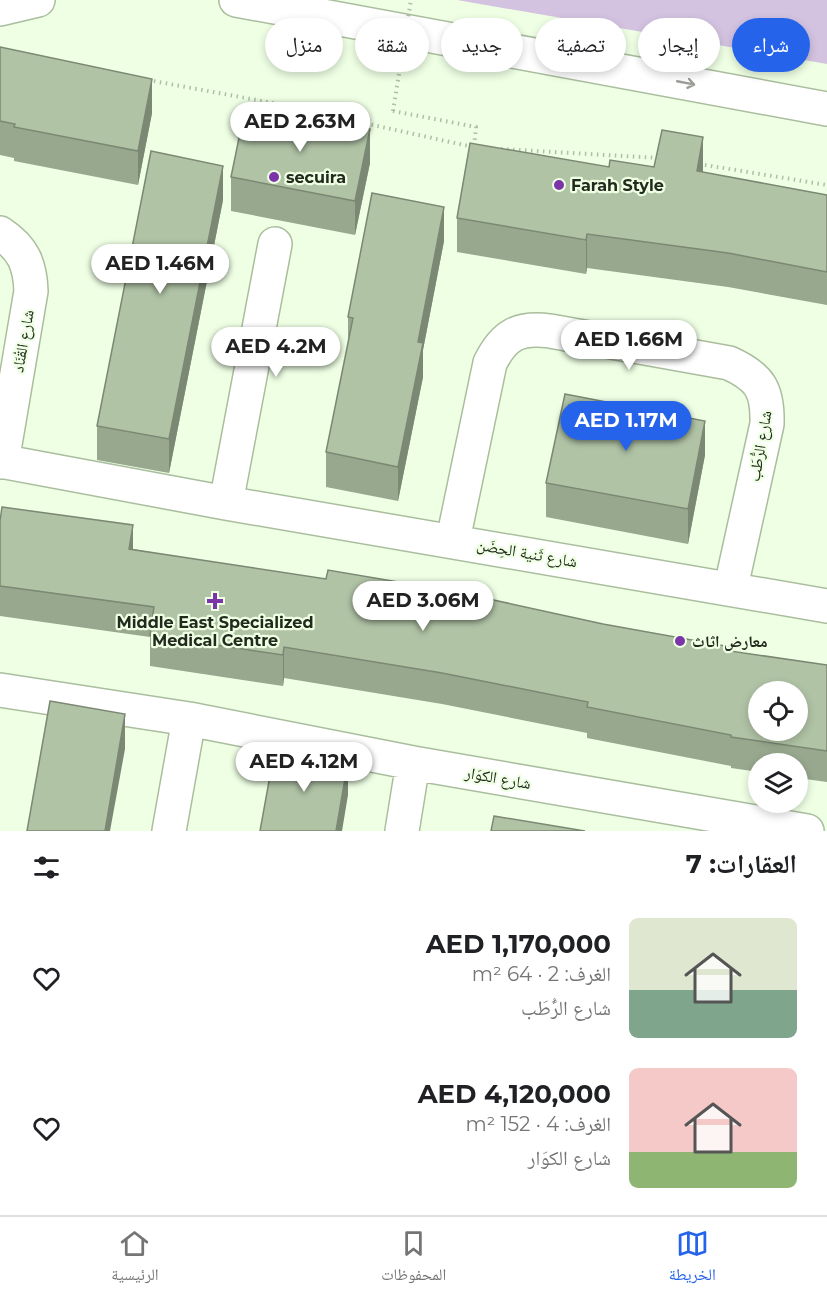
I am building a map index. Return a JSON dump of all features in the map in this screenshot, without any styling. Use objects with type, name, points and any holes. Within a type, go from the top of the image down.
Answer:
[{"type":"street","points":[[0,9],[38,0]]},
{"type":"street","points":[[236,0],[827,109]]},
{"type":"street","name":"شارع القْنَاد","points":[[0,233],[19,247],[30,268],[31,291],[1,461]]},
{"type":"street","points":[[226,503],[275,244]]},
{"type":"street","name":"شارع الرُّطَب","points":[[453,540],[490,363],[498,346],[513,334],[531,328],[550,331],[729,363],[747,371],[761,385],[768,404],[767,424],[731,587]]},
{"type":"street","name":"شارع ثَنية الحِضَن","points":[[1,461],[226,503],[731,587],[827,606]]},
{"type":"street","name":"شارع الكوَار","points":[[0,690],[189,719],[705,822],[807,831]]},
{"type":"street","points":[[169,831],[189,719]]},
{"type":"street","points":[[402,831],[413,763]]},
{"type":"path","points":[[411,0],[393,111],[476,127],[474,147]]},
{"type":"path","points":[[145,79],[273,103],[486,148]]},
{"type":"path","points":[[498,149],[663,158]]},
{"type":"path","points":[[691,163],[827,185]]},
{"type":"shaded area","points":[[457,0],[827,0],[827,64],[810,61],[810,18],[732,18],[732,48],[720,45],[720,18],[638,18],[638,31],[626,29],[626,18],[561,18]]},
{"type":"building","points":[[0,47],[152,79],[138,151],[14,127],[15,124],[0,121]]},
{"type":"building","points":[[246,104],[370,129],[355,201],[231,177]]},
{"type":"building","points":[[662,130],[703,137],[697,171],[827,195],[827,272],[728,253],[587,234],[586,240],[457,218],[470,143],[609,167],[610,160],[654,167]]},
{"type":"building","points":[[151,151],[223,166],[169,439],[97,426]]},
{"type":"building","points":[[372,193],[444,207],[418,342],[423,343],[398,467],[326,452],[353,318],[348,317]]},
{"type":"building","points":[[565,394],[705,421],[688,509],[546,483]]},
{"type":"building","points":[[2,507],[133,525],[129,549],[326,579],[328,570],[457,592],[603,624],[731,647],[730,651],[827,665],[827,751],[758,741],[808,741],[808,681],[748,681],[748,739],[587,707],[588,702],[442,673],[284,647],[283,655],[150,635],[154,607],[0,586]]},
{"type":"building","points":[[50,701],[125,714],[105,831],[27,831]]},
{"type":"building","points":[[275,748],[348,761],[336,831],[260,831]]},
{"type":"building","points":[[494,816],[585,831],[491,831]]},
{"type":"place","name":"secuira","points":[[274,177]]},
{"type":"place","name":"Farah Style","points":[[559,185]]},
{"type":"place","name":"Middle East Specialized Medical Centre","points":[[215,601]]},
{"type":"place","name":"معارض اثاث","points":[[680,641]]}]
